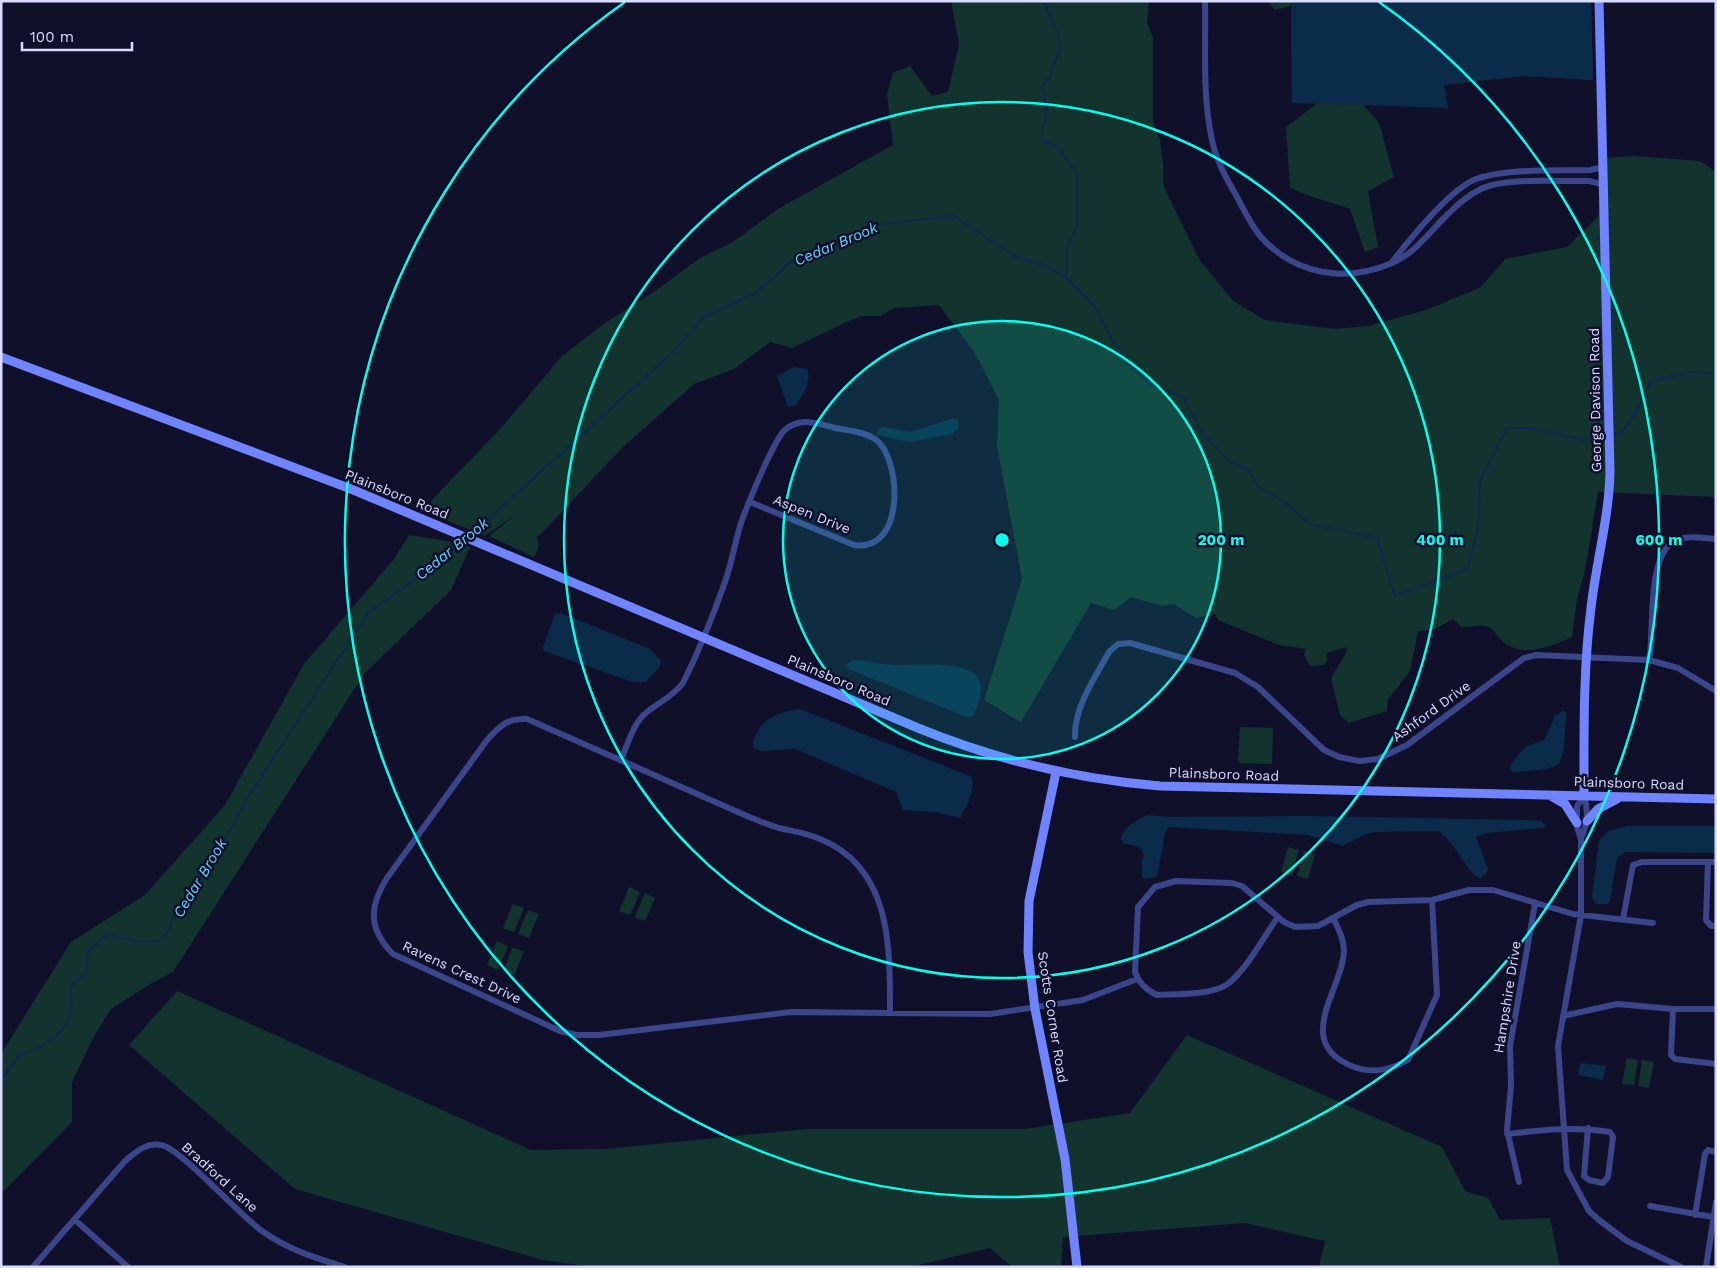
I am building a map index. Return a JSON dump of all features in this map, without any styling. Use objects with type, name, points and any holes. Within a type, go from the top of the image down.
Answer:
[{"type":"street","points":[[1205,1],[1207,111],[1212,142],[1220,165],[1253,226],[1262,238],[1284,258],[1316,271],[1355,274],[1391,264],[1408,255],[1446,215],[1482,188],[1508,183],[1589,181],[1602,184]]},
{"type":"street","name":"George Davison Road","points":[[1584,796],[1586,657],[1593,588],[1608,505],[1611,445],[1602,184],[1604,167],[1599,1]]},
{"type":"street","points":[[1391,264],[1439,208],[1460,187],[1475,179],[1494,174],[1590,170],[1604,167]]},
{"type":"street","points":[[1523,172],[1524,183]]},
{"type":"street","points":[[1439,208],[1446,215]]},
{"type":"street","name":"Plainsboro Road","points":[[1,357],[351,489],[955,743],[986,754],[1056,772],[1160,786],[1716,799]]},
{"type":"street","name":"Aspen Drive","points":[[703,637],[726,580],[737,537],[750,502],[783,432],[790,426],[810,422],[864,434],[876,439],[888,457],[893,489],[891,524],[886,534],[867,546],[854,545],[750,502]]},
{"type":"street","points":[[1649,660],[1656,574],[1665,552],[1670,545],[1679,539],[1688,537],[1716,539]]},
{"type":"street","points":[[621,760],[638,722],[646,713],[675,694],[683,683],[703,637]]},
{"type":"street","name":"Ashford Drive","points":[[1075,737],[1075,724],[1078,713],[1113,647],[1118,644],[1130,643],[1195,660],[1248,679],[1324,750],[1339,757],[1358,761],[1378,759],[1407,745],[1524,658],[1536,655],[1649,660],[1678,668],[1716,691]]},
{"type":"street","name":"Ravens Crest Drive","points":[[890,1014],[890,964],[886,930],[873,887],[852,858],[838,847],[819,838],[776,827],[747,816],[527,719],[511,719],[503,723],[487,740],[379,891],[375,900],[374,920],[380,938],[385,946],[402,960],[560,1031],[576,1035],[612,1033],[791,1012],[890,1014],[990,1014],[1035,1009]]},
{"type":"street","name":"Scotts Corner Road","points":[[1056,772],[1029,901],[1028,952],[1035,1009],[1065,1159],[1077,1267]]},
{"type":"street","points":[[1548,795],[1565,804],[1577,823]]},
{"type":"street","points":[[1581,839],[1587,821],[1588,806],[1584,796]]},
{"type":"street","points":[[1584,796],[1577,806],[1577,823],[1581,839],[1581,914],[1558,1046],[1567,1170],[1589,1211],[1627,1241],[1681,1267]]},
{"type":"street","points":[[1587,821],[1610,802],[1622,797]]},
{"type":"street","points":[[1623,919],[1633,865],[1642,862],[1716,862]]},
{"type":"street","points":[[1708,862],[1706,920],[1711,926],[1716,926]]},
{"type":"street","points":[[1278,917],[1236,976],[1225,986],[1214,990],[1157,995],[1149,992],[1137,979],[1135,972],[1138,907],[1147,894],[1165,882],[1232,883],[1252,893],[1278,917],[1295,927],[1308,928],[1318,926],[1358,905],[1368,902],[1432,900],[1469,890],[1492,890],[1536,904],[1581,914],[1653,923]]},
{"type":"street","points":[[1333,918],[1341,936],[1344,949],[1343,961],[1323,1014],[1322,1028],[1326,1044],[1337,1057],[1349,1065],[1364,1071],[1378,1071],[1408,1060],[1436,1001],[1432,900]]},
{"type":"street","name":"Hampshire Drive","points":[[1519,1182],[1507,1134],[1511,1086],[1510,1046],[1536,904]]},
{"type":"street","points":[[1035,1009],[1083,1000],[1137,979]]},
{"type":"street","points":[[1563,1016],[1617,1004],[1673,1009],[1716,1009]]},
{"type":"street","points":[[1673,1009],[1673,1058],[1716,1064]]},
{"type":"street","points":[[1507,1134],[1563,1127],[1588,1128],[1610,1132],[1613,1137],[1608,1177],[1603,1183],[1590,1180],[1584,1176],[1588,1128]]},
{"type":"street","name":"Bradford Lane","points":[[33,1267],[125,1161],[142,1147],[162,1144],[178,1154],[238,1212],[260,1230],[311,1257],[345,1267]]},
{"type":"street","points":[[1695,1215],[1705,1154],[1708,1150],[1716,1152]]},
{"type":"street","points":[[1706,1267],[1716,1202]]},
{"type":"street","points":[[1650,1206],[1713,1217]]},
{"type":"street","points":[[74,1220],[128,1267]]},
{"type":"green space","points":[[951,1],[1149,1],[1147,23],[1153,37],[1153,122],[1160,140],[1163,185],[1199,259],[1233,301],[1265,320],[1334,329],[1369,326],[1429,309],[1481,287],[1505,259],[1567,247],[1598,217],[1606,158],[1633,156],[1700,161],[1716,172],[1716,497],[1598,492],[1585,571],[1577,599],[1572,637],[1546,647],[1528,650],[1510,646],[1488,627],[1462,627],[1453,619],[1433,630],[1418,631],[1410,671],[1387,701],[1387,711],[1349,723],[1340,715],[1331,678],[1347,651],[1347,647],[1326,653],[1327,661],[1324,665],[1310,666],[1304,655],[1306,649],[1279,645],[1220,621],[1214,614],[1196,618],[1174,604],[1162,606],[1131,597],[1114,610],[1091,603],[1021,722],[984,700],[1022,579],[997,446],[999,400],[975,353],[939,305],[895,308],[880,316],[860,316],[792,348],[770,342],[734,369],[694,384],[622,448],[537,538],[539,546],[534,557],[489,536],[518,513],[485,536],[426,512],[432,500],[501,428],[562,356],[605,323],[654,292],[700,258],[733,242],[778,209],[893,145],[887,94],[893,73],[910,66],[932,96],[948,92],[959,44]]},
{"type":"green space","points":[[1267,1],[1591,1],[1593,80],[1522,76],[1444,85],[1448,108],[1362,103],[1379,123],[1394,177],[1368,191],[1378,247],[1365,252],[1350,209],[1312,197],[1290,187],[1286,127],[1318,103],[1292,103],[1291,6],[1275,10]]},
{"type":"green space","points":[[409,535],[458,543],[470,547],[451,590],[364,674],[173,972],[111,1009],[93,1038],[72,1082],[72,1122],[1,1194],[1,1054],[71,942],[145,895],[225,805],[304,664],[394,559]]},
{"type":"green space","points":[[1240,727],[1273,728],[1272,764],[1238,763]]},
{"type":"green space","points":[[1288,847],[1299,850],[1292,875],[1281,872]]},
{"type":"green space","points":[[1304,851],[1315,854],[1308,879],[1297,876]]},
{"type":"green space","points":[[629,887],[640,892],[630,915],[619,911]]},
{"type":"green space","points":[[645,893],[655,898],[645,921],[635,917]]},
{"type":"green space","points":[[513,904],[524,908],[514,932],[503,928]]},
{"type":"green space","points":[[528,910],[539,914],[529,938],[518,934]]},
{"type":"green space","points":[[497,941],[508,946],[498,970],[487,965]]},
{"type":"green space","points":[[513,947],[524,952],[514,976],[503,971]]},
{"type":"green space","points":[[177,991],[531,1150],[606,1149],[807,1129],[1025,1129],[1130,1113],[1187,1035],[1442,1147],[1465,1191],[1488,1198],[1500,1220],[1550,1218],[1560,1267],[1319,1267],[1325,1241],[1245,1223],[1063,1237],[1061,1267],[1012,1267],[990,1248],[910,1267],[592,1267],[543,1260],[295,1189],[129,1045]]},
{"type":"green space","points":[[1627,1058],[1638,1060],[1634,1085],[1622,1084]]},
{"type":"green space","points":[[1642,1060],[1654,1062],[1649,1088],[1638,1086]]},
{"type":"water","points":[[1291,1],[1591,1],[1593,80],[1522,76],[1444,85],[1448,108],[1292,103]]},
{"type":"water","points":[[794,367],[807,369],[808,384],[795,406],[788,407],[777,376]]},
{"type":"water","points":[[954,418],[958,420],[959,427],[952,434],[909,442],[877,435],[877,430],[882,427],[910,432]]},
{"type":"water","points":[[561,613],[650,649],[661,661],[659,668],[646,682],[632,682],[544,651],[543,647],[555,614]]},
{"type":"water","points":[[854,660],[893,665],[938,665],[962,668],[971,672],[980,682],[981,692],[977,708],[973,716],[967,717],[846,668],[848,663]]},
{"type":"water","points":[[800,709],[970,776],[973,785],[972,791],[960,818],[936,812],[903,810],[896,792],[795,749],[761,751],[753,748],[754,739],[758,731],[768,720],[783,712]]},
{"type":"water","points":[[1562,711],[1566,712],[1566,716],[1564,747],[1559,763],[1544,769],[1513,772],[1510,770],[1511,764],[1525,747],[1544,740],[1555,716]]},
{"type":"water","points":[[1147,815],[1170,817],[1308,816],[1528,820],[1541,821],[1547,826],[1544,828],[1486,833],[1476,837],[1488,869],[1481,878],[1471,871],[1450,841],[1437,831],[1377,832],[1366,834],[1343,846],[1308,835],[1169,827],[1165,833],[1157,877],[1146,879],[1142,877],[1143,852],[1136,846],[1124,844],[1121,839],[1127,827]]},
{"type":"water","points":[[1628,826],[1716,826],[1716,853],[1625,852],[1618,857],[1616,863],[1610,901],[1607,904],[1596,904],[1592,898],[1599,841],[1608,831]]},
{"type":"water","points":[[1580,1063],[1606,1066],[1603,1080],[1578,1075]]},
{"type":"waterway","points":[[1044,1],[1061,44],[1050,77],[1042,85],[1047,110],[1041,140],[1059,148],[1077,174],[1077,225],[1067,250],[1066,277],[1093,304],[1123,359],[1150,384],[1183,397],[1203,434],[1230,462],[1247,469],[1259,487],[1283,501],[1310,524],[1377,538],[1395,596],[1467,569],[1478,529],[1480,480],[1507,428],[1530,428],[1585,440],[1623,432],[1639,406],[1651,381],[1691,372],[1716,373]]},
{"type":"waterway","name":"Cedar Brook","points":[[1,1081],[20,1053],[27,1053],[50,1041],[67,1022],[71,1012],[70,987],[86,973],[87,953],[107,935],[140,942],[163,940],[175,916],[213,860],[250,794],[368,613],[438,563],[482,525],[672,353],[704,317],[756,293],[792,261],[880,224],[954,216],[1016,257],[1043,265],[1066,277]]}]
